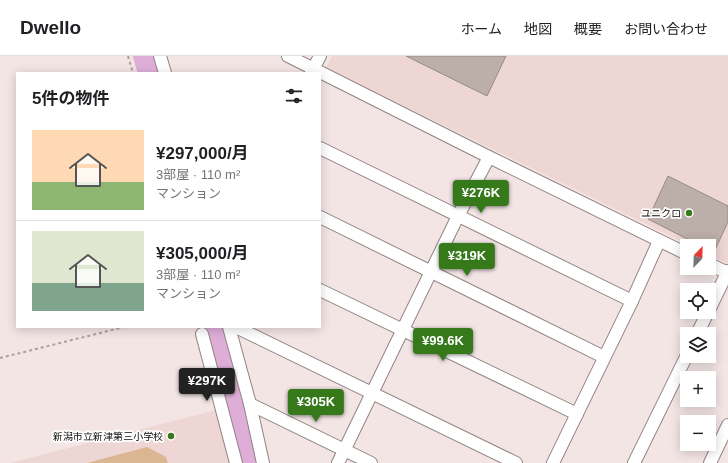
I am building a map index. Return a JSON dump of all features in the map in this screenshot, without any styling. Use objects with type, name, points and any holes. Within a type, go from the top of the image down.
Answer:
[{"type":"street","points":[[160,56],[166,72]]},
{"type":"street","points":[[288,56],[312,71],[320,56]]},
{"type":"street","points":[[321,75],[680,251]]},
{"type":"street","points":[[321,148],[632,301]]},
{"type":"street","points":[[338,463],[458,216],[489,157]]},
{"type":"street","points":[[321,218],[604,357]]},
{"type":"street","points":[[553,463],[660,241]]},
{"type":"street","points":[[716,267],[728,272],[716,295]]},
{"type":"street","points":[[321,290],[577,414]]},
{"type":"street","points":[[229,328],[250,404],[263,463]]},
{"type":"street","points":[[238,328],[511,462]]},
{"type":"street","points":[[202,334],[236,463]]},
{"type":"street","points":[[634,463],[683,363]]},
{"type":"street","points":[[250,404],[371,463]]},
{"type":"street","points":[[710,463],[728,425]]},
{"type":"path","points":[[128,56],[133,72]]},
{"type":"path","points":[[0,358],[120,328]]},
{"type":"shaded area","points":[[332,56],[728,56],[728,264],[716,258],[716,239],[680,239],[680,241],[326,68]]},
{"type":"shaded area","name":"新潟市立新津第三小学校","points":[[220,409],[234,463],[10,463]]},
{"type":"shaded area","points":[[147,447],[166,457],[168,463],[87,463]]},
{"type":"building","points":[[406,56],[506,56],[487,96]]},
{"type":"building","name":"ユニクロ","points":[[668,176],[728,206],[728,222],[716,248],[716,239],[687,239],[648,219]]},
{"type":"waterway","points":[[143,56],[148,72]]},
{"type":"waterway","points":[[215,328],[250,463]]},
{"type":"place","name":"ユニクロ","points":[[689,213]]},
{"type":"place","name":"新潟市立新津第三小学校","points":[[171,436]]}]
